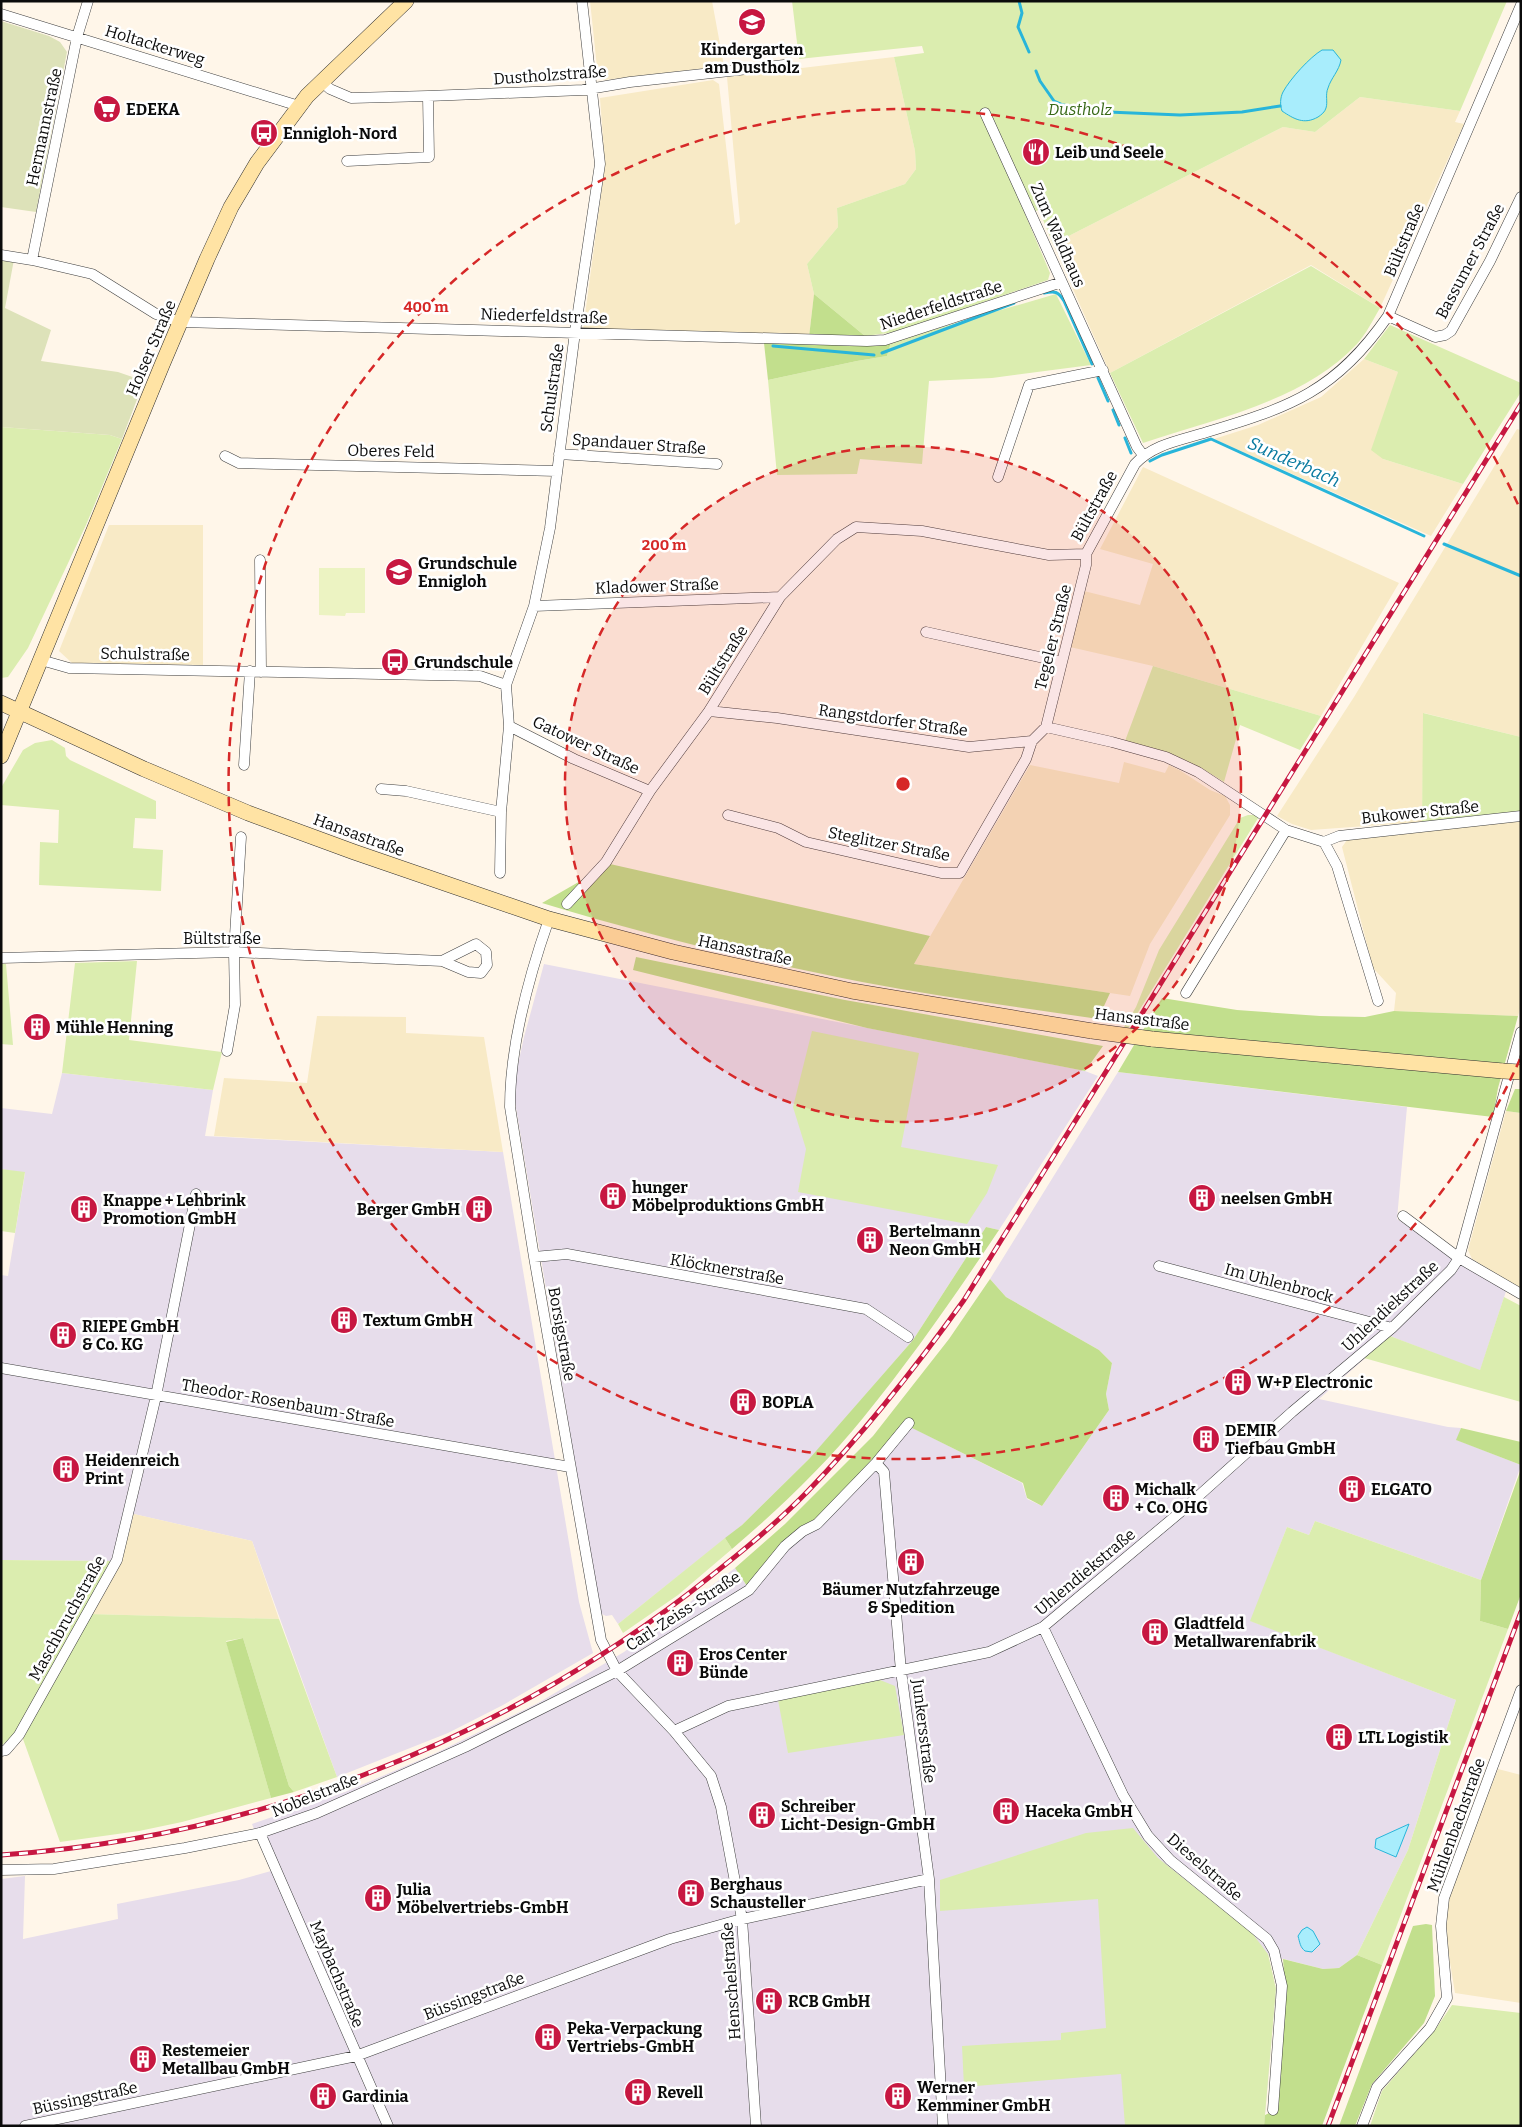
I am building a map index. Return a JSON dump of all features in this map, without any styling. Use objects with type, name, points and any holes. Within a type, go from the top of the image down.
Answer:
[{"type":"main road","name":"Holser Straße","points":[[1,756],[180,322],[231,207],[257,164],[299,106],[321,81],[403,2]]},
{"type":"main road","name":"Hansastraße","points":[[1,703],[144,769],[248,813],[354,852],[549,919],[673,952],[852,991],[1092,1031],[1152,1039],[1520,1072]]},
{"type":"street","name":"Hermannstraße","points":[[32,260],[77,38],[88,1]]},
{"type":"street","name":"Schulstraße","points":[[508,712],[506,685],[534,606],[550,528],[575,332],[600,164],[582,1]]},
{"type":"street","name":"Bültstraße","points":[[567,904],[606,862],[650,791],[709,711],[780,597],[837,539],[856,527],[922,531],[1049,555],[1086,554],[1135,464],[1143,455],[1158,447],[1278,409],[1309,394],[1332,379],[1354,360],[1388,316],[1521,5]]},
{"type":"street","name":"Holtackerweg","points":[[1,14],[299,106]]},
{"type":"street","name":"Dustholzstraße","points":[[321,81],[330,89],[351,98],[428,96],[592,89],[630,82],[784,65]]},
{"type":"street","points":[[347,161],[429,157],[428,96]]},
{"type":"street","name":"Zum Waldhaus","points":[[985,113],[1137,447],[1143,455]]},
{"type":"street","name":"Bassumer Straße","points":[[1388,316],[1434,337],[1445,335],[1451,331],[1490,261],[1521,197]]},
{"type":"street","name":"Niederfeldstraße","points":[[1,255],[92,274],[156,314],[180,322],[879,341],[1062,282]]},
{"type":"street","points":[[998,477],[1029,385],[1103,370]]},
{"type":"street","name":"Spandauer Straße","points":[[559,454],[717,464]]},
{"type":"street","name":"Oberes Feld","points":[[225,456],[239,463],[556,471]]},
{"type":"street","name":"Tegeler Straße","points":[[1046,727],[1086,565],[1086,554]]},
{"type":"street","points":[[260,560],[261,672]]},
{"type":"street","name":"Kladower Straße","points":[[534,606],[780,597]]},
{"type":"street","points":[[926,632],[1062,662]]},
{"type":"street","name":"Schulstraße","points":[[41,660],[69,668],[480,676],[506,685]]},
{"type":"street","points":[[244,765],[250,671]]},
{"type":"street","name":"Rangstdorfer Straße","points":[[709,711],[777,718],[969,747],[1032,741]]},
{"type":"street","name":"Gatower Straße","points":[[500,873],[501,812],[509,726],[508,712]]},
{"type":"street","name":"Gatower Straße","points":[[509,726],[574,759],[650,791]]},
{"type":"street","points":[[1032,741],[1046,727],[1166,757],[1198,772],[1286,830],[1324,842],[1337,866],[1378,1001]]},
{"type":"street","name":"Steglitzer Straße","points":[[728,815],[778,828],[806,842],[941,872],[960,873],[1026,759],[1032,741]]},
{"type":"street","points":[[381,789],[406,790],[501,812]]},
{"type":"street","name":"Bukower Straße","points":[[1324,842],[1339,836],[1521,816]]},
{"type":"street","points":[[1186,993],[1286,830]]},
{"type":"street","points":[[227,1051],[235,1005],[234,952],[242,837]]},
{"type":"street","name":"Borsigstraße","points":[[549,919],[530,972],[510,1080],[510,1107],[598,1628],[606,1653],[617,1671],[674,1731]]},
{"type":"street","name":"Bültstraße","points":[[1,958],[234,952],[442,961]]},
{"type":"street","name":"Uhlendiekstraße","points":[[674,1731],[728,1706],[989,1652],[1043,1627],[1184,1509],[1292,1412],[1392,1328],[1451,1270],[1459,1258],[1521,1032]]},
{"type":"street","name":"Maschbruchstraße","points":[[1,1752],[6,1750],[19,1735],[117,1560],[156,1396],[196,1194]]},
{"type":"street","points":[[1403,1216],[1459,1258],[1521,1294]]},
{"type":"street","name":"Klöcknerstraße","points":[[534,1257],[567,1254],[866,1309],[908,1337]]},
{"type":"street","name":"Im Uhlenbrock","points":[[1159,1266],[1392,1328]]},
{"type":"street","name":"Theodor-Rosenbaum-Straße","points":[[1,1368],[570,1467]]},
{"type":"street","name":"Carl-Zeiss-Straße","points":[[617,1671],[748,1590],[785,1546],[803,1531],[817,1524],[876,1463],[909,1423]]},
{"type":"street","name":"Junkersstraße","points":[[876,1463],[884,1472],[901,1671],[928,1879],[943,2126]]},
{"type":"street","name":"Dieselstraße","points":[[1043,1627],[1123,1795],[1148,1836],[1170,1860],[1267,1939],[1274,1951],[1282,1986],[1273,2110]]},
{"type":"street","name":"Nobelstraße","points":[[1,1870],[54,1869],[185,1848],[260,1833],[317,1813],[465,1747],[617,1671]]},
{"type":"street","name":"Mühlenbachstraße","points":[[1362,2126],[1377,2087],[1430,2028],[1447,1998],[1441,1926],[1444,1898],[1521,1690]]},
{"type":"street","name":"Henschelstraße","points":[[674,1731],[710,1776],[721,1807],[742,1919],[756,2126]]},
{"type":"street","name":"Maybachstraße","points":[[260,1833],[388,2126]]},
{"type":"street","name":"Büssingstraße","points":[[25,2126],[356,2056],[670,1939],[742,1919],[928,1879]]},
{"type":"shaded area","points":[[590,1],[712,1],[724,66],[604,80],[598,77]]},
{"type":"shaded area","points":[[894,57],[915,151],[916,169],[905,184],[837,208],[838,227],[807,264],[814,294],[809,337],[583,330],[605,165],[600,98],[713,80],[719,84],[735,225],[740,222],[727,77]]},
{"type":"shaded area","points":[[1360,97],[1460,111],[1455,122],[1464,124],[1380,308],[1311,265],[1110,373],[1053,244],[1283,127],[1315,132]]},
{"type":"shaded area","points":[[1364,359],[1398,372],[1383,459],[1463,484],[1431,536],[1214,439],[1258,425],[1321,397]]},
{"type":"shaded area","points":[[1517,429],[1521,430],[1521,737],[1424,713],[1422,822],[1311,830],[1292,824],[1277,816],[1354,697]]},
{"type":"shaded area","points":[[1143,467],[1399,583],[1321,716],[1153,666],[1070,647],[1084,591],[1140,605],[1153,564],[1100,549]]},
{"type":"shaded area","points":[[109,525],[203,525],[203,665],[72,663],[59,651]]},
{"type":"shaded area","points":[[1124,762],[1165,773],[1169,765],[1210,790],[1225,796],[1230,805],[1230,815],[1150,944],[1130,996],[914,964],[1030,765],[1119,783]]},
{"type":"shaded area","points":[[1521,820],[1521,1005],[1518,1016],[1394,1011],[1396,993],[1373,968],[1342,847],[1347,840]]},
{"type":"shaded area","points":[[544,964],[1085,1071],[1098,1076],[999,1230],[986,1227],[913,1340],[827,1439],[742,1525],[618,1624],[612,1615],[606,1616],[600,1613],[515,1102],[515,1078]]},
{"type":"shaded area","points":[[317,1016],[406,1017],[406,1033],[484,1037],[503,1152],[214,1136],[224,1078],[307,1083]]},
{"type":"shaded area","points":[[1118,1072],[1407,1107],[1397,1219],[1432,1242],[1472,1259],[1509,1282],[1480,1371],[1390,1336],[1319,1399],[1448,1427],[1461,1428],[1457,1440],[1521,1465],[1481,1580],[1315,1521],[1309,1535],[1287,1527],[1251,1621],[1456,1700],[1408,1850],[1357,1955],[1339,1968],[1323,1969],[1268,1955],[1276,1989],[1264,2126],[1,2126],[1,1879],[25,1876],[23,1939],[118,1919],[117,1904],[239,1880],[271,1871],[252,1824],[345,1792],[436,1753],[538,1703],[624,1652],[735,1568],[747,1586],[909,1426],[1022,1483],[1027,1499],[1042,1506],[1109,1410],[1106,1394],[1112,1363],[1099,1350],[1006,1297],[990,1279]]},
{"type":"shaded area","points":[[62,1073],[213,1090],[205,1136],[503,1152],[579,1602],[593,1653],[503,1705],[448,1733],[337,1777],[252,1541],[125,1512],[111,1561],[1,1560],[1,1275],[8,1276],[25,1173],[1,1169],[1,1108],[52,1114]]},
{"type":"shaded area","points":[[1506,1111],[1521,1113],[1521,1289],[1472,1259],[1468,1250]]},
{"type":"shaded area","points":[[134,1514],[252,1541],[279,1619],[89,1614],[124,1551]]},
{"type":"shaded area","points":[[1498,1769],[1521,1775],[1521,2003],[1455,1993],[1444,1926],[1447,1898]]},
{"type":"green space","name":"Dustholz","points":[[792,1],[1507,1],[1460,111],[1360,97],[1315,132],[1283,127],[1053,244],[1039,210],[1025,214],[1050,273],[1048,280],[896,332],[865,336],[814,294],[807,264],[838,227],[837,208],[905,184],[916,169],[915,151],[894,57],[924,53],[922,46],[799,59]]},
{"type":"green space","points":[[1,21],[49,36],[60,42],[67,52],[36,212],[1,207]]},
{"type":"green space","points":[[1,252],[15,254],[5,308],[51,330],[41,361],[118,372],[144,381],[122,439],[110,435],[1,427]]},
{"type":"green space","points":[[1311,266],[1380,308],[1357,344],[1335,364],[1285,394],[1257,406],[1143,443],[1110,373]]},
{"type":"green space","points":[[814,294],[865,336],[809,337]]},
{"type":"green space","points":[[1056,294],[1091,365],[992,378],[929,381],[922,464],[860,459],[857,474],[777,475],[768,380],[887,356],[891,342]]},
{"type":"green space","points":[[1390,325],[1521,383],[1521,392],[1463,484],[1383,459],[1371,450],[1398,372],[1364,359]]},
{"type":"green space","points":[[891,342],[887,356],[768,380],[764,343]]},
{"type":"green space","points":[[1,427],[110,435],[122,439],[86,525],[28,648],[8,677],[1,678]]},
{"type":"green space","points":[[319,568],[365,568],[365,613],[346,613],[345,616],[319,615]]},
{"type":"green space","points":[[1153,666],[1321,716],[1300,750],[1240,725],[1224,782],[1177,757],[1125,741]]},
{"type":"green space","points":[[1423,713],[1521,737],[1521,811],[1422,822]]},
{"type":"green space","points":[[52,740],[65,748],[66,756],[70,760],[156,801],[156,819],[135,818],[133,848],[163,850],[161,891],[39,885],[40,842],[58,843],[59,810],[1,805],[1,788],[23,750],[35,743]]},
{"type":"green space","points":[[1248,815],[1260,815],[1124,1035],[1120,1034],[1136,1007],[1159,950],[1240,818]]},
{"type":"green space","points":[[610,864],[930,936],[914,964],[1110,993],[1098,1019],[950,997],[862,982],[741,956],[661,937],[542,903]]},
{"type":"green space","points":[[636,957],[845,1000],[1103,1046],[1085,1071],[867,1028],[633,970]]},
{"type":"green space","points":[[137,961],[129,1040],[222,1052],[213,1090],[62,1073],[75,963]]},
{"type":"green space","points":[[1,964],[6,964],[13,1045],[1,1044]]},
{"type":"green space","points":[[1162,998],[1237,1010],[1320,1016],[1365,1017],[1394,1011],[1518,1016],[1498,1088],[1493,1117],[1118,1072]]},
{"type":"green space","points":[[812,1031],[919,1053],[901,1147],[998,1165],[987,1193],[967,1224],[798,1192],[806,1149],[793,1107]]},
{"type":"green space","points":[[1515,1089],[1521,1089],[1521,1113],[1506,1111]]},
{"type":"green space","points":[[1,1169],[25,1172],[15,1233],[1,1231]]},
{"type":"green space","points":[[986,1227],[999,1230],[933,1326],[881,1395],[848,1436],[817,1470],[784,1503],[732,1549],[725,1538],[742,1525],[809,1459],[913,1340]]},
{"type":"green space","points":[[990,1279],[1006,1297],[1099,1350],[1112,1363],[1106,1394],[1109,1410],[1042,1506],[1027,1498],[1023,1483],[908,1426],[883,1456],[747,1586],[735,1568],[785,1524],[873,1436],[949,1339]]},
{"type":"green space","points":[[1504,1297],[1521,1306],[1521,1402],[1364,1358],[1390,1336],[1480,1370]]},
{"type":"green space","points":[[1461,1428],[1521,1442],[1521,1465],[1456,1440]]},
{"type":"green space","points":[[1521,1469],[1521,1594],[1508,1629],[1480,1621],[1481,1580]]},
{"type":"green space","points":[[1315,1521],[1481,1580],[1480,1621],[1508,1629],[1382,1965],[1357,1955],[1408,1850],[1456,1700],[1250,1621],[1287,1527],[1309,1535]]},
{"type":"green space","points":[[725,1538],[732,1549],[678,1595],[623,1633],[618,1624]]},
{"type":"green space","points":[[1,1560],[111,1561],[15,1734],[1,1746]]},
{"type":"green space","points":[[89,1614],[279,1619],[337,1777],[294,1792],[289,1786],[243,1638],[226,1641],[271,1798],[182,1822],[139,1831],[60,1842],[23,1739]]},
{"type":"green space","points":[[243,1638],[289,1786],[294,1792],[271,1798],[226,1642]]},
{"type":"green space","points":[[880,1680],[895,1686],[904,1735],[788,1753],[778,1700]]},
{"type":"green space","points":[[1133,1828],[1158,1858],[1252,1933],[1268,1954],[1276,1989],[1264,2126],[1125,2126],[1121,2074],[964,2087],[962,2046],[1061,2040],[1061,2033],[1106,2028],[1098,1899],[940,1911],[940,1880],[1086,1833]]},
{"type":"green space","points":[[1432,1925],[1435,1996],[1424,2023],[1372,2084],[1355,2126],[1339,2126],[1413,1926]]},
{"type":"green space","points":[[1357,1955],[1382,1965],[1322,2126],[1264,2126],[1265,2115],[1276,2110],[1285,1987],[1283,1959],[1323,1969],[1339,1968]]},
{"type":"green space","points":[[1452,2005],[1521,2013],[1521,2126],[1370,2126],[1382,2091],[1435,2030]]},
{"type":"water","points":[[1322,50],[1333,50],[1341,60],[1327,91],[1327,106],[1324,112],[1313,119],[1304,121],[1295,119],[1282,111],[1282,94],[1290,81]]},
{"type":"water","points":[[1409,1824],[1396,1857],[1375,1848],[1376,1839]]},
{"type":"water","points":[[1307,1927],[1313,1931],[1320,1944],[1312,1952],[1303,1949],[1298,1936]]},
{"type":"waterway","points":[[1019,1],[1022,13],[1018,27],[1029,52]]},
{"type":"waterway","points":[[1036,71],[1040,81],[1054,101],[1063,105],[1108,112],[1180,115],[1242,112],[1280,106]]},
{"type":"waterway","name":"Sunderbach","points":[[1044,293],[1056,293],[1062,298],[1092,364]]},
{"type":"waterway","name":"Sunderbach","points":[[882,353],[1014,303]]},
{"type":"waterway","name":"Sunderbach","points":[[773,346],[874,355]]},
{"type":"waterway","name":"Sunderbach","points":[[1098,378],[1108,401]]},
{"type":"waterway","name":"Sunderbach","points":[[1113,410],[1119,425]]},
{"type":"waterway","name":"Sunderbach","points":[[1125,438],[1131,453]]},
{"type":"waterway","name":"Sunderbach","points":[[1150,461],[1162,455],[1211,439],[1424,536]]},
{"type":"waterway","name":"Sunderbach","points":[[1444,544],[1521,576]]},
{"type":"railway","points":[[1,1855],[94,1845],[186,1828],[276,1805],[364,1775],[450,1738],[532,1696],[612,1648],[688,1594],[749,1545],[793,1506],[870,1423],[964,1300],[1521,404]]},
{"type":"railway","points":[[1328,2126],[1521,1612]]},
{"type":"place","name":"Kindergarten am Dustholz","points":[[752,22]]},
{"type":"place","name":"EDEKA","points":[[107,109]]},
{"type":"place","name":"Ennigloh-Nord","points":[[264,133]]},
{"type":"place","name":"Leib und Seele","points":[[1036,152]]},
{"type":"place","name":"Grundschule Ennigloh","points":[[399,572]]},
{"type":"place","name":"Grundschule","points":[[395,662]]},
{"type":"place","name":"Mühle Henning","points":[[37,1027]]},
{"type":"place","name":"hunger Möbelproduktions GmbH","points":[[613,1196]]},
{"type":"place","name":"neelsen GmbH","points":[[1202,1198]]},
{"type":"place","name":"Knappe + Lehbrink Promotion GmbH","points":[[84,1209]]},
{"type":"place","name":"Berger GmbH","points":[[479,1209]]},
{"type":"place","name":"Bertelmann Neon GmbH","points":[[870,1240]]},
{"type":"place","name":"Textum GmbH","points":[[344,1320]]},
{"type":"place","name":"RIEPE GmbH & Co. KG","points":[[63,1335]]},
{"type":"place","name":"W+P Electronic","points":[[1238,1382]]},
{"type":"place","name":"BOPLA","points":[[743,1402]]},
{"type":"place","name":"DEMIR Tiefbau GmbH","points":[[1206,1439]]},
{"type":"place","name":"Heidenreich Print","points":[[66,1469]]},
{"type":"place","name":"ELGATO","points":[[1352,1489]]},
{"type":"place","name":"Michalk + Co. OHG","points":[[1116,1498]]},
{"type":"place","name":"Bäumer Nutzfahrzeuge & Spedition","points":[[911,1562]]},
{"type":"place","name":"Gladtfeld Metallwarenfabrik","points":[[1155,1632]]},
{"type":"place","name":"Eros Center Bünde","points":[[680,1663]]},
{"type":"place","name":"LTL Logistik","points":[[1339,1737]]},
{"type":"place","name":"Haceka GmbH","points":[[1006,1811]]},
{"type":"place","name":"Schreiber Licht-Design-GmbH","points":[[762,1815]]},
{"type":"place","name":"Berghaus Schausteller","points":[[691,1893]]},
{"type":"place","name":"Julia Möbelvertriebs-GmbH","points":[[378,1898]]},
{"type":"place","name":"RCB GmbH","points":[[769,2001]]},
{"type":"place","name":"Peka-Verpackung Vertriebs-GmbH","points":[[548,2037]]},
{"type":"place","name":"Restemeier Metallbau GmbH","points":[[143,2059]]},
{"type":"place","name":"Revell","points":[[638,2092]]},
{"type":"place","name":"Gardinia","points":[[323,2096]]},
{"type":"place","name":"Werner Kemminer GmbH","points":[[898,2096]]}]
